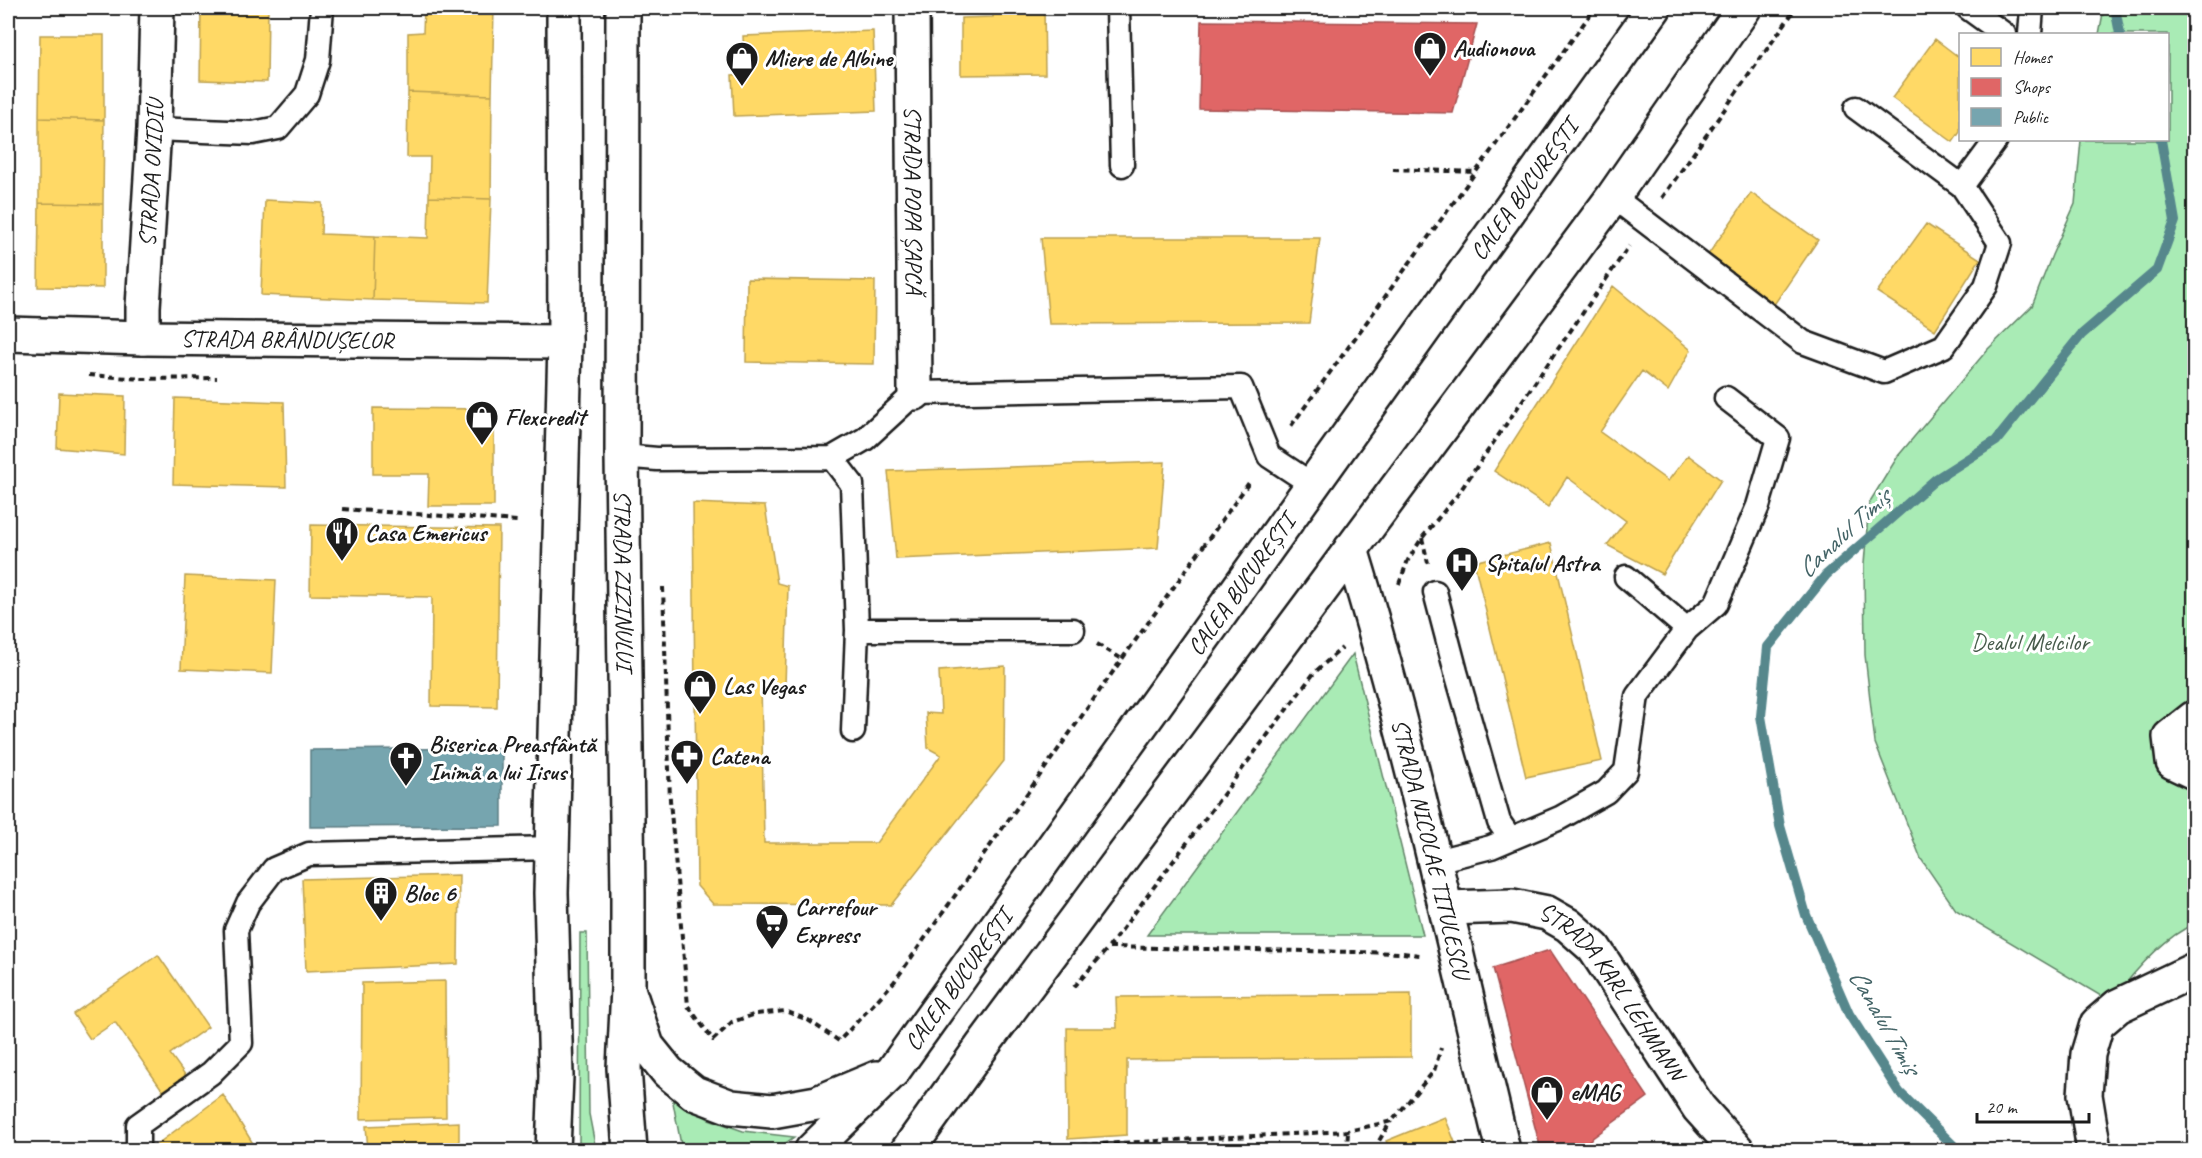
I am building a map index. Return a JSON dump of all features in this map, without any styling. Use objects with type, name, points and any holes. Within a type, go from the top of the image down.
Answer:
[{"type":"main road","name":"STRADA OVIDIU","points":[[143,338],[142,307],[154,129],[158,8]]},
{"type":"main road","points":[[553,1150],[556,1077],[551,905],[566,342],[564,8]]},
{"type":"main road","name":"STRADA ZIZINULUI","points":[[623,8],[622,456],[628,990],[624,1068],[630,1150]]},
{"type":"main road","name":"STRADA POPA ȘAPCĂ","points":[[912,8],[915,393]]},
{"type":"main road","name":"CALEA BUCUREȘTI","points":[[812,1150],[893,1071],[1654,8]]},
{"type":"main road","points":[[908,1150],[983,1045],[1613,197],[1744,8]]},
{"type":"main road","name":"STRADA BRÂNDUȘELOR","points":[[8,334],[143,338],[566,342]]},
{"type":"main road","name":"STRADA NICOLAE TITULESCU","points":[[1351,549],[1377,634],[1436,861],[1503,1150]]},
{"type":"main road","points":[[2194,718],[2170,737],[2173,762],[2194,772]]},
{"type":"main road","name":"STRADA KARL LEHMANN","points":[[1447,908],[1512,906],[1546,913],[1568,925],[1594,948],[1700,1108],[1737,1150]]},
{"type":"main road","points":[[2094,1150],[2085,1095],[2088,1054],[2097,1024],[2118,1006],[2194,970]]},
{"type":"main road","points":[[628,990],[647,1046],[668,1072],[694,1092],[730,1107],[772,1111],[816,1104],[893,1071]]},
{"type":"lane","points":[[154,129],[253,133],[278,128],[308,94],[318,60],[322,8]]},
{"type":"lane","points":[[1118,8],[1122,165]]},
{"type":"lane","points":[[1968,8],[2003,33]]},
{"type":"lane","points":[[2030,33],[2032,8]]},
{"type":"lane","points":[[1613,197],[1803,342],[1884,372],[1944,346],[1986,286],[2000,243],[1962,186],[1856,108]]},
{"type":"lane","points":[[1962,186],[1995,141]]},
{"type":"lane","points":[[622,456],[657,459],[832,458],[865,439],[915,393],[1241,387],[1269,456],[1312,485]]},
{"type":"lane","points":[[1436,861],[1469,854],[1560,818],[1606,792],[1626,771],[1637,696],[1687,629],[1716,604],[1758,506],[1778,438],[1726,398]]},
{"type":"lane","points":[[832,458],[852,484],[857,630],[853,731]]},
{"type":"lane","points":[[1626,578],[1687,629]]},
{"type":"lane","points":[[1435,592],[1499,822],[1510,838]]},
{"type":"lane","points":[[857,630],[1073,630]]},
{"type":"lane","points":[[138,1150],[138,1125],[211,1073],[241,1043],[236,930],[248,903],[274,869],[309,854],[553,848]]},
{"type":"path","points":[[662,578],[670,800],[688,1006],[713,1040],[732,1022],[756,1014],[784,1011],[808,1020],[839,1041],[894,982],[1122,659],[1595,8]]},
{"type":"path","points":[[1393,169],[1476,172]]},
{"type":"path","points":[[343,509],[517,521]]},
{"type":"path","points":[[1109,947],[1402,953],[1423,956]]},
{"type":"path","points":[[1379,1150],[1377,1144],[1392,1121],[1434,1071],[1444,1038]]},
{"type":"path","points":[[987,1150],[1348,1131],[1392,1121]]},
{"type":"path","points":[[1347,1150],[1348,1131]]},
{"type":"green space","name":"Dealul Melcilor","points":[[2104,8],[2194,8],[2194,924],[2159,947],[2111,1002],[1956,910],[1921,859],[1875,743],[1865,655],[1864,564],[1869,503],[1898,456],[1988,349],[2032,306],[2075,204],[2081,141],[2169,141],[2169,33],[2099,33]]},
{"type":"green space","points":[[1353,654],[1423,935],[1147,935]]},
{"type":"green space","points":[[580,933],[587,933],[589,1114],[596,1150],[579,1150]]},
{"type":"green space","points":[[672,1097],[709,1119],[743,1131],[794,1137],[776,1150],[682,1150]]},
{"type":"building: Homes","points":[[201,8],[268,8],[267,82],[200,80]]},
{"type":"building: Homes","points":[[424,8],[494,8],[492,95],[408,92],[408,33],[423,32]]},
{"type":"building: Homes","points":[[993,8],[1044,8],[1045,74],[961,75],[961,18],[993,17]]},
{"type":"building: Homes","points":[[873,31],[876,111],[734,116],[732,75],[745,74],[743,36]]},
{"type":"building: Homes","points":[[40,35],[104,35],[104,120],[39,118]]},
{"type":"building: Homes","points":[[1935,39],[1959,57],[1959,133],[1953,142],[1892,98]]},
{"type":"building: Homes","points":[[408,92],[492,95],[491,199],[429,197],[430,157],[407,157]]},
{"type":"building: Homes","points":[[39,118],[104,120],[103,204],[39,203]]},
{"type":"building: Homes","points":[[1751,193],[1818,240],[1773,306],[1705,259]]},
{"type":"building: Homes","points":[[429,197],[491,199],[487,303],[373,300],[375,236],[428,238]]},
{"type":"building: Homes","points":[[265,200],[322,203],[321,234],[375,236],[373,300],[261,295]]},
{"type":"building: Homes","points":[[39,203],[103,204],[103,288],[38,287]]},
{"type":"building: Homes","points":[[1926,224],[1980,259],[1935,330],[1877,292]]},
{"type":"building: Homes","points":[[1041,238],[1320,238],[1309,323],[1049,324]]},
{"type":"building: Homes","points":[[747,279],[875,281],[874,364],[746,362]]},
{"type":"building: Homes","points":[[1613,286],[1691,350],[1668,391],[1642,371],[1600,432],[1668,481],[1688,455],[1721,480],[1662,574],[1607,545],[1626,521],[1567,477],[1548,507],[1494,471]]},
{"type":"building: Homes","points":[[59,393],[125,396],[124,454],[57,448]]},
{"type":"building: Homes","points":[[175,398],[284,402],[286,487],[173,484]]},
{"type":"building: Homes","points":[[373,408],[494,409],[494,506],[428,506],[429,474],[373,474]]},
{"type":"building: Homes","points":[[1165,462],[1158,548],[896,559],[888,471]]},
{"type":"building: Homes","points":[[693,503],[765,506],[777,583],[788,586],[785,686],[761,681],[764,843],[876,843],[941,755],[928,748],[926,713],[941,714],[939,671],[1005,666],[1004,761],[891,905],[713,904],[697,886]]},
{"type":"building: Homes","points":[[311,525],[499,528],[497,707],[431,706],[432,597],[310,595]]},
{"type":"building: Homes","points":[[1551,543],[1602,761],[1526,777],[1474,562]]},
{"type":"building: Homes","points":[[185,576],[276,580],[272,673],[181,669]]},
{"type":"building: Homes","name":"Bloc 6","points":[[459,875],[458,964],[306,971],[302,879]]},
{"type":"building: Homes","points":[[158,955],[208,1027],[170,1054],[186,1076],[163,1091],[115,1022],[90,1039],[73,1014]]},
{"type":"building: Homes","points":[[445,981],[446,1117],[361,1119],[362,983]]},
{"type":"building: Homes","points":[[1411,994],[1411,1057],[1127,1060],[1127,1135],[1068,1139],[1067,1028],[1117,1028],[1116,997]]},
{"type":"building: Homes","points":[[223,1095],[257,1150],[153,1150],[152,1148]]},
{"type":"building: Homes","points":[[1445,1117],[1458,1150],[1390,1150],[1386,1141]]},
{"type":"building: Homes","points":[[459,1122],[459,1150],[368,1150],[366,1126]]},
{"type":"building: Shops","points":[[1201,21],[1477,24],[1453,113],[1199,109]]},
{"type":"building: Shops","points":[[1550,950],[1648,1097],[1576,1150],[1541,1150],[1493,968]]},
{"type":"building: Public","name":"Biserica Preasfântă Inimă a lui Iisus","points":[[502,748],[502,826],[310,827],[310,750]]},
{"type":"waterway","name":"Canalul Timiș","points":[[2115,8],[2120,33]]},
{"type":"waterway","name":"Canalul Timiș","points":[[1958,1150],[1899,1092],[1849,1014],[1806,915],[1780,826],[1761,716],[1768,647],[1826,575],[1936,479],[1996,441],[2081,335],[2157,270],[2175,221],[2161,141]]},
{"type":"place","name":"Audionova","points":[[1430,77]]},
{"type":"place","name":"Miere de Albine","points":[[742,87]]},
{"type":"place","name":"Flexcredit","points":[[482,446]]},
{"type":"place","name":"Casa Emericus","points":[[342,562]]},
{"type":"place","name":"Spitalul Astra","points":[[1462,592]]},
{"type":"place","name":"Las Vegas","points":[[700,715]]},
{"type":"place","name":"Catena","points":[[687,785]]},
{"type":"place","name":"Biserica Preasfântă Inimă a lui Iisus","points":[[406,787]]},
{"type":"place","name":"Bloc 6","points":[[381,922]]},
{"type":"place","name":"Carrefour Express","points":[[772,950]]},
{"type":"place","name":"eMAG","points":[[1547,1121]]}]
